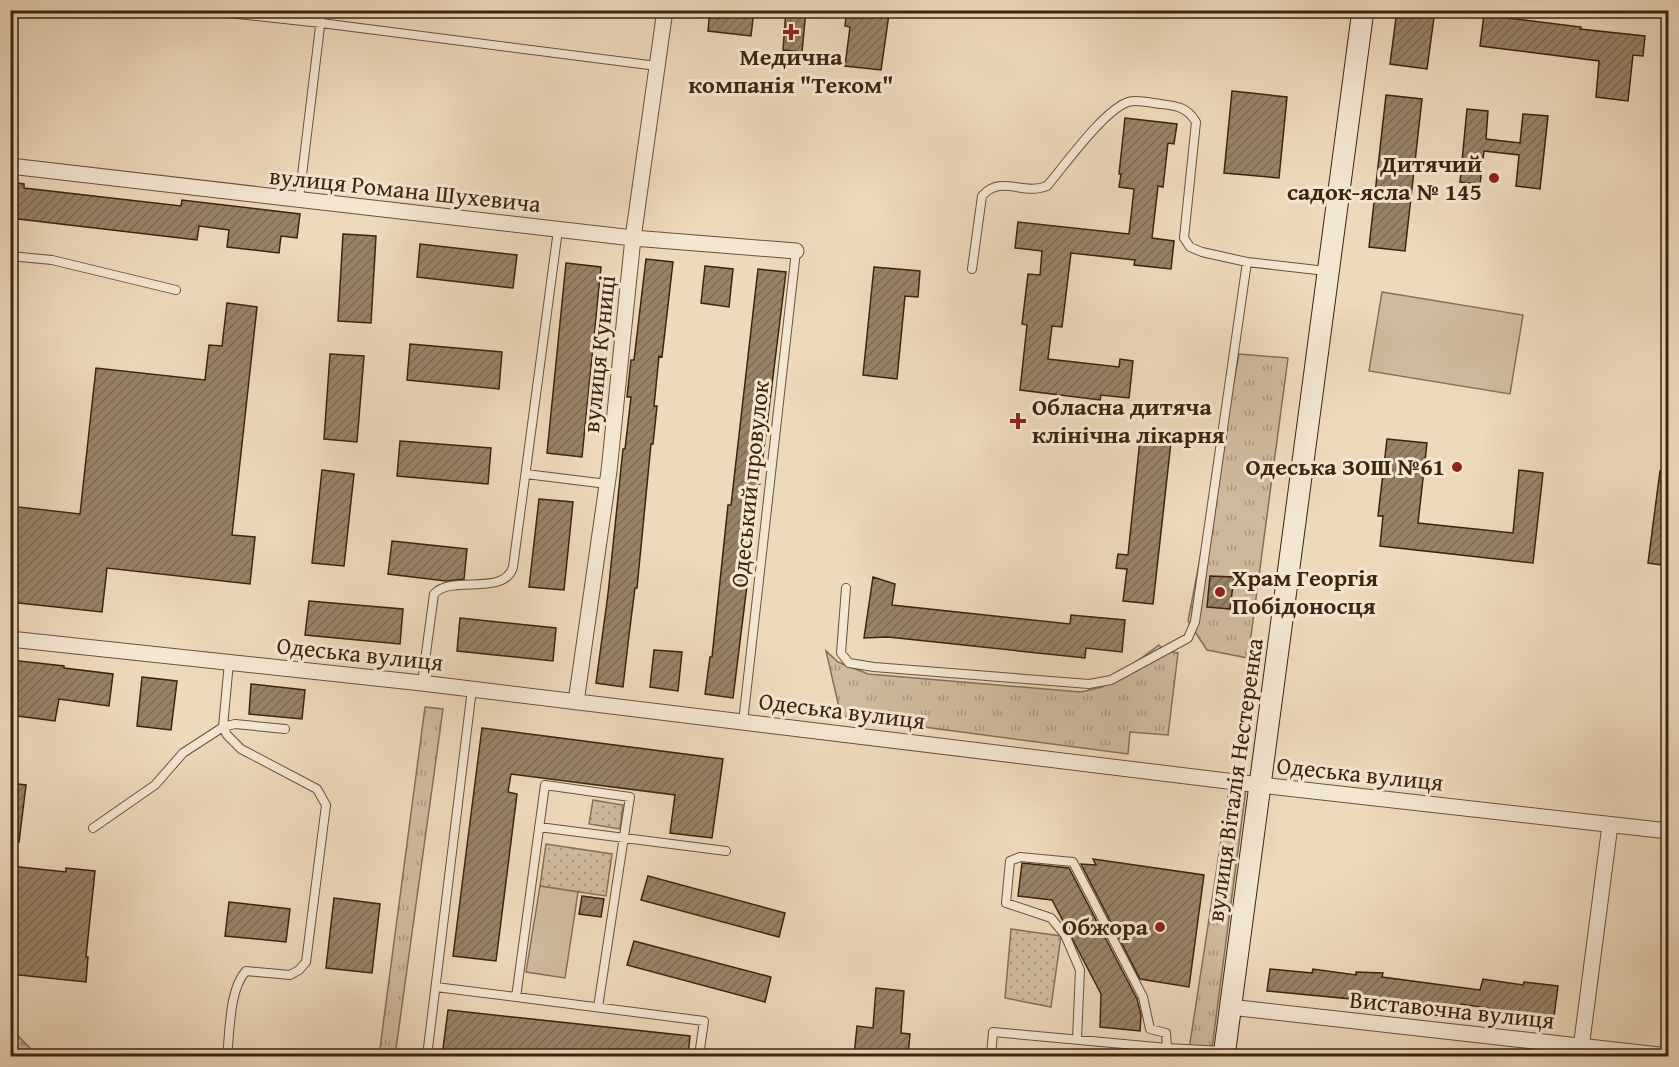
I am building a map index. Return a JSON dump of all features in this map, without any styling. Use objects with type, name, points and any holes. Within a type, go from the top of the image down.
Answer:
[{"type":"main road","name":"вулиця Віталія Нестеренка","points":[[1224,1054],[1363,10]]},
{"type":"street","name":"вулиця Куниці","points":[[576,702],[607,484],[633,238],[666,10]]},
{"type":"street","name":"вулиця Романа Шухевича","points":[[10,166],[558,230],[796,250]]},
{"type":"street","name":"Одеська вулиця","points":[[10,639],[422,683],[1260,785],[1668,831]]},
{"type":"street","points":[[1581,1052],[1610,825]]},
{"type":"street","name":"Виставочна вулиця","points":[[1230,1007],[1581,1052],[1668,1056]]},
{"type":"lane","points":[[201,10],[321,23],[659,67]]},
{"type":"lane","points":[[299,201],[322,10]]},
{"type":"lane","points":[[972,269],[982,196],[990,187],[998,185],[1039,189],[1047,186],[1099,124],[1120,106],[1130,101],[1178,106],[1190,111],[1196,122],[1184,238],[1190,247],[1247,262],[1328,271]]},
{"type":"lane","points":[[422,683],[434,594],[446,587],[502,580],[512,572],[558,230]]},
{"type":"lane","name":"Одеський провулок","points":[[743,722],[796,250]]},
{"type":"lane","points":[[10,256],[51,260],[176,290]]},
{"type":"lane","points":[[846,588],[841,653],[849,663],[874,667],[1089,684],[1111,680],[1188,638],[1195,622],[1247,262]]},
{"type":"lane","points":[[526,474],[607,484]]},
{"type":"lane","points":[[227,1056],[238,979],[246,971],[290,975],[306,962],[326,805],[317,789],[242,749],[227,735],[223,727],[229,662]]},
{"type":"lane","points":[[428,1056],[472,689]]},
{"type":"lane","points":[[93,828],[155,785],[183,753],[223,727],[235,724],[285,729]]},
{"type":"lane","points":[[516,997],[545,785],[630,797],[598,1006]]},
{"type":"lane","points":[[539,827],[726,851]]},
{"type":"lane","points":[[1077,1039],[1080,970],[1065,935],[1051,918],[1006,903],[1010,861],[1020,856],[1073,862],[1143,997],[1150,1029],[1166,1034],[1167,1048]]},
{"type":"lane","points":[[436,987],[704,1021],[699,1056]]},
{"type":"lane","points":[[991,1056],[993,1032],[1224,1054]]},
{"type":"lane","points":[[1158,1056],[1167,1048]]},
{"type":"green space","points":[[1382,292],[1523,315],[1510,394],[1369,371]]},
{"type":"green space","points":[[1239,354],[1288,358],[1248,658],[1207,650],[1188,621]]},
{"type":"green space","points":[[1159,645],[1165,651],[1178,653],[1168,735],[1130,732],[1128,754],[841,716],[826,651],[838,662],[868,674],[1081,692],[1102,687]]},
{"type":"green space","points":[[425,707],[443,709],[395,1056],[379,1056]]},
{"type":"green space","points":[[1230,782],[1246,789],[1211,1056],[1188,1056]]},
{"type":"green space","points":[[593,800],[623,805],[620,829],[589,824]]},
{"type":"green space","points":[[546,844],[612,854],[606,896],[540,886]]},
{"type":"green space","points":[[540,886],[578,892],[565,978],[526,972]]},
{"type":"green space","points":[[1011,929],[1061,936],[1051,1007],[1005,998]]},
{"type":"green space","points":[[11,1029],[38,1056],[23,1056],[11,1044]]},
{"type":"building","points":[[710,10],[754,10],[751,36],[708,31]]},
{"type":"building","points":[[786,10],[806,10],[802,52],[783,50]]},
{"type":"building","points":[[847,10],[889,14],[881,70],[845,66],[850,27],[845,26]]},
{"type":"building","points":[[1397,10],[1435,10],[1427,69],[1390,64]]},
{"type":"building","points":[[1484,15],[1645,36],[1643,56],[1633,55],[1628,101],[1596,97],[1599,61],[1480,46]]},
{"type":"building","points":[[1232,91],[1287,97],[1279,178],[1224,173]]},
{"type":"building","points":[[1386,95],[1422,99],[1405,251],[1369,247]]},
{"type":"building","points":[[1467,109],[1488,111],[1486,139],[1520,143],[1523,114],[1548,116],[1540,189],[1516,186],[1519,155],[1484,151],[1480,184],[1460,182]]},
{"type":"building","points":[[1125,118],[1177,124],[1174,144],[1168,143],[1163,187],[1158,186],[1152,238],[1174,241],[1171,269],[1134,265],[1135,260],[1071,253],[1062,327],[1052,326],[1048,359],[1119,367],[1120,359],[1133,361],[1129,398],[1101,395],[1100,400],[1020,390],[1027,325],[1022,324],[1028,274],[1040,275],[1042,251],[1015,248],[1018,222],[1129,234],[1134,189],[1119,187]]},
{"type":"building","points":[[10,182],[24,184],[24,188],[181,206],[182,200],[300,214],[297,238],[281,236],[279,253],[227,247],[229,230],[199,226],[197,240],[10,218]]},
{"type":"building","points":[[343,234],[376,236],[371,323],[338,321]]},
{"type":"building","points":[[420,244],[517,255],[513,288],[417,277]]},
{"type":"building","points":[[646,259],[673,262],[662,357],[659,356],[653,444],[651,444],[637,588],[635,588],[623,687],[596,683],[631,397],[627,397],[631,360],[634,360]]},
{"type":"building","points":[[566,263],[601,267],[582,457],[547,453]]},
{"type":"building","points":[[705,266],[733,269],[729,307],[701,303]]},
{"type":"building","points":[[874,267],[920,271],[918,297],[905,296],[897,379],[863,375]]},
{"type":"building","points":[[758,269],[786,272],[733,698],[705,694],[710,657],[712,657],[728,505],[731,505]]},
{"type":"building","points":[[227,303],[257,307],[232,535],[255,537],[250,584],[107,568],[102,612],[10,602],[10,506],[80,514],[96,368],[205,380],[209,345],[222,346]]},
{"type":"building","points":[[410,344],[502,352],[499,389],[407,380]]},
{"type":"building","points":[[330,354],[364,356],[357,442],[324,439]]},
{"type":"building","points":[[1141,430],[1172,433],[1153,604],[1123,601],[1127,569],[1116,568],[1118,554],[1128,555]]},
{"type":"building","points":[[1387,439],[1427,443],[1418,523],[1513,533],[1519,470],[1543,473],[1533,563],[1380,546],[1383,516],[1378,516]]},
{"type":"building","points":[[400,441],[491,448],[488,484],[397,476]]},
{"type":"building","points":[[322,470],[354,474],[344,566],[312,563]]},
{"type":"building","points":[[1660,471],[1668,472],[1668,566],[1648,563]]},
{"type":"building","points":[[539,499],[573,502],[564,590],[529,587]]},
{"type":"building","points":[[392,541],[467,549],[464,579],[446,581],[388,574]]},
{"type":"building","name":"Храм Георгія Побідоносця","points":[[1210,576],[1234,577],[1230,609],[1207,607]]},
{"type":"building","points":[[873,577],[895,584],[892,605],[1070,624],[1071,615],[1125,620],[1122,652],[1086,648],[1085,658],[888,637],[864,638]]},
{"type":"building","points":[[309,601],[403,609],[400,644],[305,635]]},
{"type":"building","points":[[460,618],[556,628],[553,661],[457,651]]},
{"type":"building","points":[[654,650],[682,652],[678,691],[650,687]]},
{"type":"building","points":[[10,660],[113,674],[109,706],[59,699],[55,721],[10,715]]},
{"type":"building","points":[[142,677],[177,681],[171,730],[137,726]]},
{"type":"building","points":[[251,684],[305,690],[302,719],[249,714]]},
{"type":"building","points":[[482,728],[723,759],[712,838],[670,833],[675,795],[511,774],[508,792],[517,794],[496,961],[453,956]]},
{"type":"building","points":[[10,783],[26,785],[19,842],[10,842]]},
{"type":"building","name":"Обжора","points":[[1093,859],[1204,875],[1189,987],[1140,979],[1081,864],[1096,865]]},
{"type":"building","points":[[1022,863],[1069,868],[1137,999],[1141,1015],[1140,1031],[1100,1027],[1101,994],[1052,900],[1018,896]]},
{"type":"building","points":[[10,866],[66,872],[66,868],[95,871],[86,957],[88,957],[86,982],[10,974]]},
{"type":"building","points":[[648,876],[785,913],[779,937],[641,900]]},
{"type":"building","points":[[582,896],[604,899],[601,917],[579,914]]},
{"type":"building","points":[[334,898],[380,904],[372,973],[326,968]]},
{"type":"building","points":[[229,902],[290,909],[286,942],[225,936]]},
{"type":"building","points":[[634,941],[771,977],[765,1002],[627,965]]},
{"type":"building","points":[[1270,969],[1312,973],[1313,969],[1356,975],[1356,972],[1383,973],[1382,977],[1480,990],[1483,979],[1523,985],[1524,982],[1558,986],[1553,1024],[1518,1022],[1520,1013],[1461,1004],[1459,1017],[1434,1015],[1434,1010],[1392,1005],[1393,1003],[1267,991]]},
{"type":"building","points":[[876,988],[904,991],[901,1033],[910,1034],[908,1056],[854,1056],[857,1026],[873,1028]]},
{"type":"building","points":[[448,1010],[690,1036],[688,1056],[442,1056]]},
{"type":"place","name":"Медична компанія \"Теком\"","points":[[791,32]]},
{"type":"place","name":"Дитячий садок-ясла № 145","points":[[1494,178]]},
{"type":"place","name":"Обласна дитяча клінічна лікарня","points":[[1018,421]]},
{"type":"place","name":"Одеська ЗОШ №61","points":[[1457,467]]},
{"type":"place","name":"Храм Георгія Побідоносця","points":[[1220,592]]},
{"type":"place","name":"Обжора","points":[[1160,927]]}]
